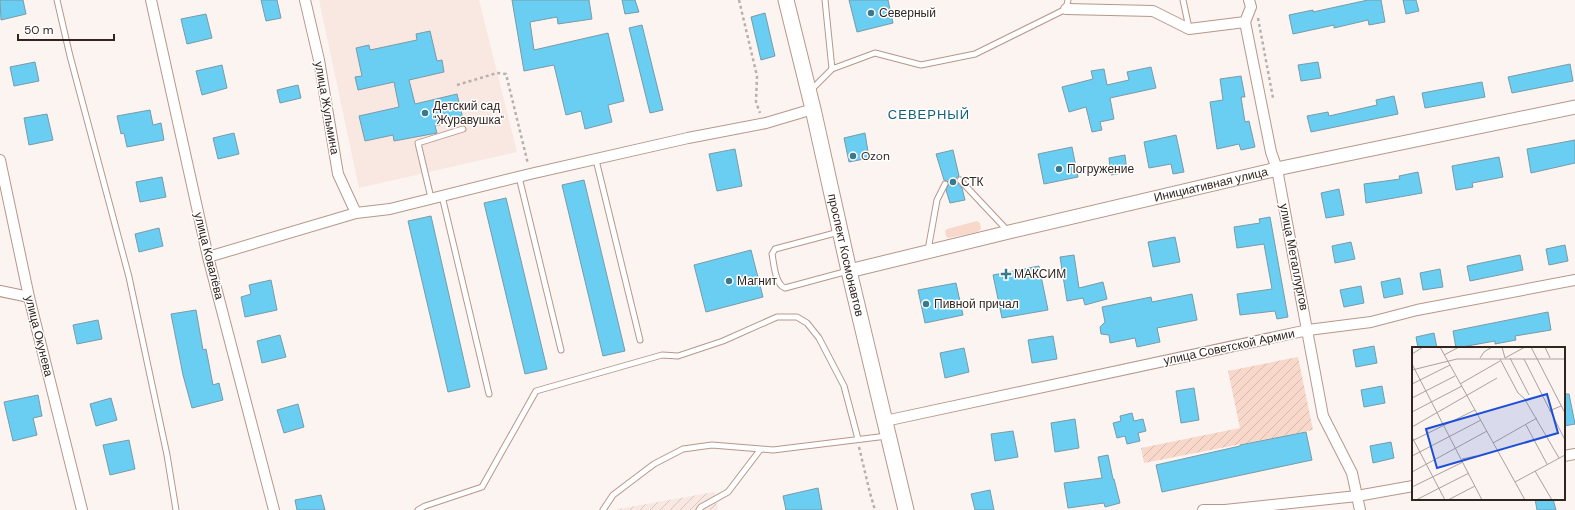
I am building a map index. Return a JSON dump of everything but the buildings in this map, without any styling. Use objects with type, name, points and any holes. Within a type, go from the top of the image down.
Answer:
[{"type":"main road","name":"проспект Космонавтов","points":[[786,0],[813,109],[849,271],[906,510]]},
{"type":"street","name":"улица Ковалёва","points":[[151,0],[208,257],[274,510]]},
{"type":"street","name":"улица Жульмина","points":[[305,0],[319,60],[338,174],[356,213]]},
{"type":"street","name":"улица Металлургов","points":[[1250,0],[1251,7],[1245,22],[1271,152],[1277,169],[1324,416],[1352,473],[1360,510]]},
{"type":"street","points":[[1067,4],[1153,11],[1189,29],[1245,22]]},
{"type":"street","name":"Инициативная улица","points":[[849,271],[1277,169],[1575,107]]},
{"type":"street","points":[[208,257],[356,213],[390,210],[530,174],[688,138],[766,123],[813,109]]},
{"type":"street","name":"улица Окунева","points":[[0,160],[29,297],[82,510]]},
{"type":"street","name":"улица Советской Армии","points":[[885,421],[1308,330],[1371,322],[1417,310],[1575,280]]},
{"type":"street","points":[[0,291],[29,297]]},
{"type":"street","points":[[1565,456],[1575,454]]},
{"type":"street","points":[[1203,510],[1225,510],[1357,496],[1412,486]]},
{"type":"lane","points":[[57,0],[70,56],[129,277],[167,455],[176,510]]},
{"type":"lane","points":[[826,0],[832,69]]},
{"type":"lane","points":[[1183,0],[1189,29]]},
{"type":"lane","points":[[808,93],[832,69],[875,53],[921,65],[975,54],[1067,4]]},
{"type":"lane","points":[[432,198],[418,143],[463,129]]},
{"type":"lane","points":[[596,160],[640,340]]},
{"type":"lane","points":[[519,177],[561,350]]},
{"type":"lane","points":[[960,180],[1009,232]]},
{"type":"lane","points":[[928,252],[937,200],[945,184]]},
{"type":"lane","points":[[442,196],[489,394]]},
{"type":"lane","points":[[840,231],[775,249],[772,254],[778,282],[785,288],[849,271]]},
{"type":"lane","points":[[418,510],[425,506],[482,487],[536,391],[662,355],[678,356],[723,341],[777,317],[797,317],[807,323],[819,338],[844,386],[858,439]]},
{"type":"lane","points":[[603,510],[613,495],[654,464],[683,449],[712,445],[773,450],[888,436]]},
{"type":"lane","points":[[699,510],[701,507],[728,492],[760,450]]},
{"type":"path","points":[[740,0],[757,76],[756,102],[766,123]]},
{"type":"path","points":[[457,85],[497,73],[506,74],[530,174]]},
{"type":"path","points":[[858,439],[875,510]]},
{"type":"shaded area","name":"Детский сад \"Журавушка\"","points":[[319,0],[479,0],[517,152],[359,188]]},
{"type":"shaded area","points":[[977,221],[980,223],[981,229],[977,232],[948,238],[946,236],[945,231],[947,229]]},
{"type":"shaded area","points":[[1298,357],[1313,430],[1144,463],[1141,448],[1240,428],[1228,371]]},
{"type":"shaded area","points":[[714,492],[718,510],[613,510]]},
{"type":"place","name":"Северный","points":[[871,13]]},
{"type":"place","name":"Детский сад \"Журавушка\"","points":[[425,113]]},
{"type":"place","name":"Ozon","points":[[853,156]]},
{"type":"place","name":"Погружение","points":[[1059,169]]},
{"type":"place","name":"СТК","points":[[953,182]]},
{"type":"place","name":"МАКСИМ","points":[[1006,274]]},
{"type":"place","name":"Магнит","points":[[729,281]]},
{"type":"place","name":"Пивной причал","points":[[926,304]]},
{"type":"district","name":"СЕВЕРНЫЙ","points":[[929,114]]}]
